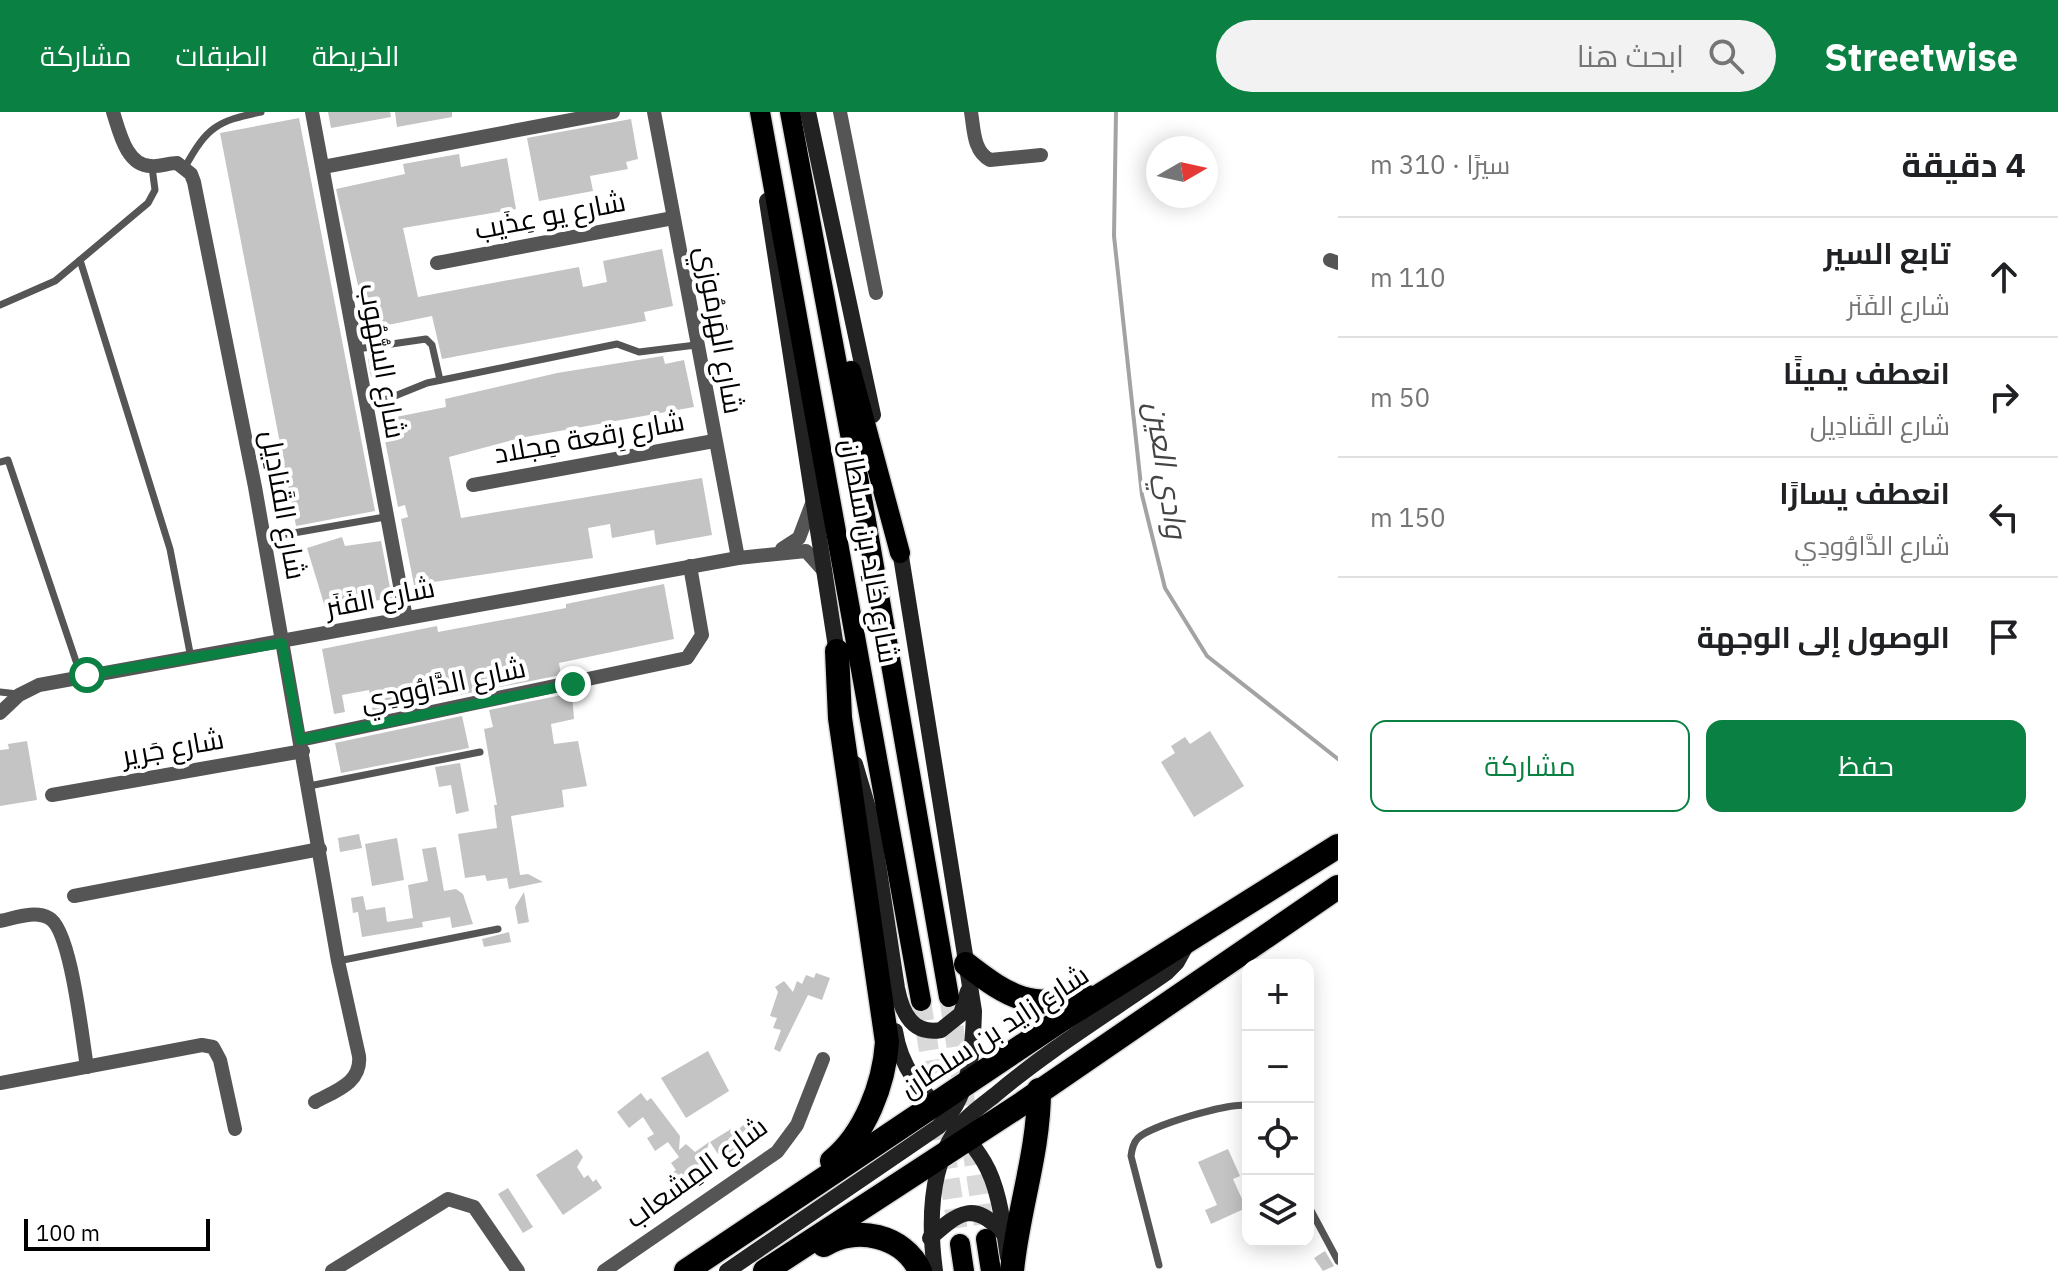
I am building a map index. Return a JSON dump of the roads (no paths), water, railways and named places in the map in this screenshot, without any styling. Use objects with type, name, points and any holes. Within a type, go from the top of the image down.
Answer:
[{"type":"highway","points":[[669,1271],[835,1159],[854,1140],[881,1074],[887,1042],[840,718],[837,651]]},
{"type":"highway","name":"شارع زايد بن سلطان","points":[[765,1271],[944,1154],[965,1086],[1338,846]]},
{"type":"highway","name":"شارع زايد بن سلطان","points":[[686,1271],[953,1123],[1039,1090],[1338,887]]},
{"type":"highway","points":[[968,974],[1023,1001],[1056,1003],[1106,993]]},
{"type":"highway","points":[[1011,1271],[1019,1220],[1036,1155],[1039,1090]]},
{"type":"highway","points":[[785,1271],[829,1242],[860,1234],[894,1244],[920,1271]]},
{"type":"main road","points":[[759,112],[774,262],[897,1045],[907,1073],[953,1123],[993,1182],[995,1237],[991,1271]]},
{"type":"main road","name":"شارع خالِد بن سلطان","points":[[759,112],[921,1001]]},
{"type":"main road","points":[[790,112],[835,309],[900,553]]},
{"type":"main road","name":"شارع خالِد بن سلطان","points":[[790,112],[864,509],[949,997]]},
{"type":"main road","points":[[808,112],[826,185],[900,553],[968,974],[974,1024],[965,1086]]},
{"type":"main road","points":[[853,759],[871,818],[897,988],[904,1014],[924,1030],[949,1027],[961,1014],[968,974]]},
{"type":"main road","points":[[727,1271],[893,1159],[953,1123],[1166,973],[1177,962],[1188,942]]},
{"type":"main road","points":[[935,1271],[930,1238],[932,1206],[944,1154]]},
{"type":"main road","points":[[930,1238],[962,1213],[974,1212],[991,1220],[995,1237],[1011,1271]]},
{"type":"main road","points":[[960,1244],[964,1271]]},
{"type":"street","points":[[113,112],[128,151],[137,161],[152,167],[177,163],[185,167]]},
{"type":"street","name":"شارع السُّهُوب","points":[[312,112],[364,408],[406,618]]},
{"type":"street","points":[[323,167],[613,112]]},
{"type":"street","name":"شارع الهَرمُوزي","points":[[654,112],[738,558]]},
{"type":"street","points":[[840,112],[876,293]]},
{"type":"street","points":[[971,112],[978,151],[983,156],[990,160],[1041,155]]},
{"type":"street","name":"شارع القَنادِيل","points":[[185,167],[194,182],[264,539],[338,961],[360,1065],[353,1080],[315,1102]]},
{"type":"street","name":"شارع يو عِذَيب","points":[[437,263],[673,218]]},
{"type":"street","name":"شارع رِقعة مِجلاد","points":[[473,485],[714,441]]},
{"type":"street","points":[[778,551],[799,538],[813,501]]},
{"type":"street","name":"شارع الفَنَر","points":[[0,713],[19,695],[39,685],[81,676],[282,643],[690,566],[778,551],[806,551],[824,571]]},
{"type":"street","name":"شارع الدَّاوُودِي","points":[[302,746],[687,658],[702,635],[690,566]]},
{"type":"street","name":"شارع جَرير","points":[[52,795],[302,746]]},
{"type":"street","points":[[74,896],[320,849]]},
{"type":"street","points":[[0,921],[36,914],[48,917],[64,934],[87,1067]]},
{"type":"street","points":[[0,1083],[202,1045],[213,1047],[220,1060],[235,1129]]},
{"type":"street","name":"شارع المِشعاب","points":[[604,1271],[777,1152],[797,1125],[823,1059]]},
{"type":"street","points":[[332,1271],[448,1199],[474,1207],[518,1271]]},
{"type":"lane","points":[[185,167],[202,137],[221,121],[261,112]]},
{"type":"lane","points":[[0,305],[35,292],[80,260],[153,196],[152,167]]},
{"type":"lane","points":[[80,260],[170,549],[191,659]]},
{"type":"lane","points":[[355,350],[426,339],[432,345],[440,380]]},
{"type":"lane","points":[[364,408],[440,380],[617,344],[639,352],[696,345]]},
{"type":"lane","points":[[0,462],[8,460],[81,676]]},
{"type":"lane","points":[[264,539],[385,517]]},
{"type":"lane","points":[[0,692],[19,695]]},
{"type":"lane","points":[[309,786],[480,752]]},
{"type":"lane","points":[[338,961],[498,929]]},
{"type":"lane","points":[[1159,1265],[1131,1156],[1134,1144],[1148,1132],[1225,1106],[1242,1106]]},
{"type":"lane","points":[[1314,1216],[1338,1261]]},
{"type":"waterway","name":"وادي العين","points":[[1116,112],[1114,236],[1142,495],[1165,588],[1207,656],[1338,759]]},
{"type":"tunnel","points":[[949,997],[986,1239]]},
{"type":"tunnel","points":[[921,1001],[960,1244]]}]
